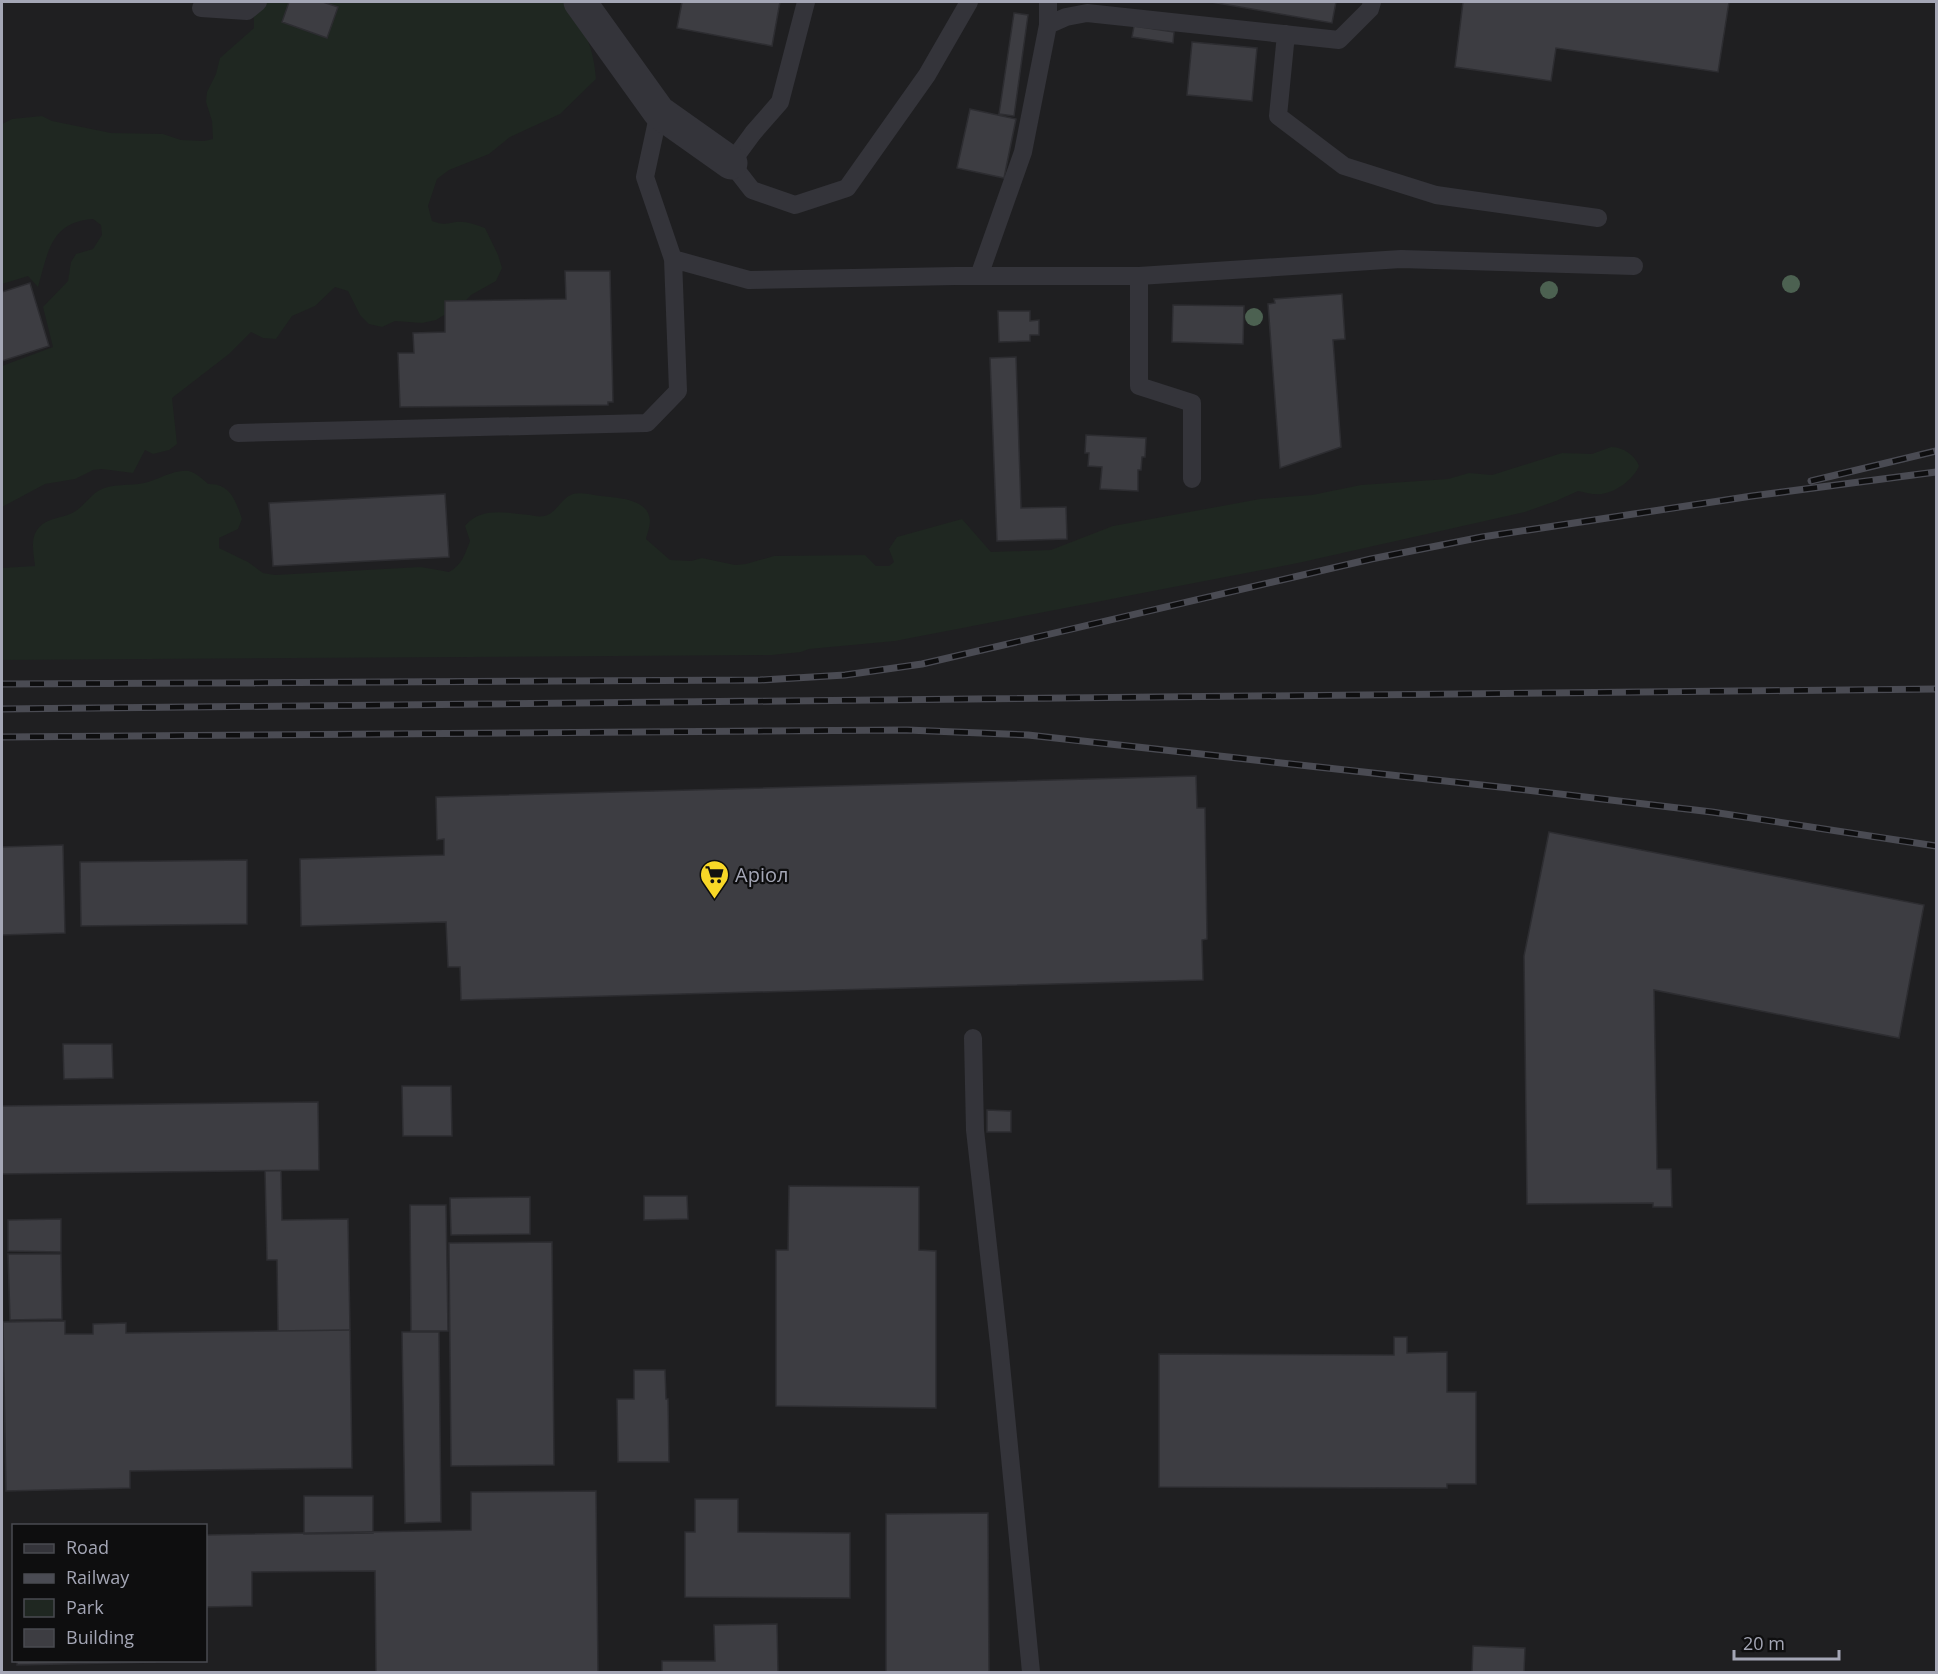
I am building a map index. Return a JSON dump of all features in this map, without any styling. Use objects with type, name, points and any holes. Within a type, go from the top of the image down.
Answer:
[{"type":"street","points":[[580,2],[659,112],[731,163]]},
{"type":"lane","points":[[201,8],[247,11],[258,2]]},
{"type":"lane","points":[[806,2],[780,102],[731,163],[752,190],[795,205],[847,188],[927,75],[969,2]]},
{"type":"lane","points":[[979,276],[1023,152],[1048,25],[1048,2]]},
{"type":"lane","points":[[1048,25],[1066,17],[1087,13],[1340,40],[1370,9],[1372,2]]},
{"type":"lane","points":[[1286,34],[1278,116],[1344,166],[1436,195],[1598,218]]},
{"type":"lane","points":[[238,433],[648,423],[678,391],[673,259],[645,177],[659,112]]},
{"type":"lane","points":[[673,259],[749,280],[1139,276],[1401,259],[1634,266]]},
{"type":"lane","points":[[1139,276],[1139,386],[1192,403],[1192,479]]},
{"type":"lane","points":[[973,1038],[975,1130],[999,1344],[1031,1672]]},
{"type":"shaded area","points":[[2,2],[1936,2],[1936,1672],[2,1672]]},
{"type":"green space","points":[[239,2],[563,2],[577,19],[587,38],[596,79],[560,114],[510,137],[489,154],[449,170],[437,179],[428,206],[432,221],[444,224],[463,222],[485,228],[502,268],[496,281],[471,295],[462,304],[436,320],[422,323],[395,321],[382,327],[369,324],[360,315],[348,291],[335,287],[315,306],[292,316],[276,339],[263,338],[251,332],[229,354],[172,398],[177,444],[169,450],[153,454],[145,450],[133,473],[93,470],[75,479],[45,484],[2,507],[2,366],[53,347],[43,307],[68,281],[71,262],[76,254],[93,249],[102,235],[101,225],[93,219],[79,221],[68,226],[59,233],[48,251],[38,287],[28,276],[2,284],[2,124],[12,119],[42,116],[52,121],[111,133],[163,134],[181,140],[213,139],[212,121],[206,102],[207,92],[216,74],[220,58],[254,28],[254,18]]},
{"type":"green space","points":[[1611,447],[1628,452],[1639,466],[1626,483],[1603,494],[1578,491],[1525,512],[1298,563],[895,641],[772,655],[2,660],[2,568],[35,566],[33,548],[37,530],[49,520],[74,512],[103,488],[144,483],[183,471],[194,473],[208,484],[216,484],[227,490],[237,506],[242,519],[238,529],[219,538],[219,548],[248,562],[263,573],[275,575],[421,567],[449,572],[460,563],[465,555],[470,541],[465,526],[471,520],[495,512],[548,515],[569,496],[579,493],[623,499],[644,508],[650,521],[646,539],[670,560],[691,561],[702,558],[735,565],[774,556],[865,555],[876,566],[889,566],[894,562],[889,549],[897,537],[962,519],[991,552],[1051,550],[1113,526],[1260,499],[1312,495],[1361,485],[1448,479],[1469,473],[1492,475],[1562,453],[1592,454]]},
{"type":"building","points":[[289,2],[323,2],[338,7],[327,38],[282,22]]},
{"type":"building","points":[[682,2],[780,2],[772,46],[677,28]]},
{"type":"building","points":[[1211,2],[1336,2],[1332,23]]},
{"type":"building","points":[[1463,2],[1729,2],[1718,72],[1556,48],[1551,81],[1455,67]]},
{"type":"building","points":[[1014,13],[1028,15],[1014,116],[999,114]]},
{"type":"building","points":[[1134,26],[1174,32],[1173,43],[1132,37]]},
{"type":"building","points":[[1192,42],[1257,48],[1252,101],[1187,95]]},
{"type":"building","points":[[970,109],[1016,119],[1004,178],[957,168]]},
{"type":"building","points":[[565,271],[610,271],[613,402],[608,402],[608,405],[400,407],[398,353],[414,353],[413,333],[445,332],[445,301],[566,299]]},
{"type":"building","points":[[30,283],[49,346],[2,361],[2,292]]},
{"type":"building","points":[[1342,294],[1345,339],[1333,340],[1341,447],[1280,468],[1268,304],[1275,303],[1274,299]]},
{"type":"building","points":[[1173,305],[1244,306],[1243,344],[1172,342]]},
{"type":"building","points":[[998,311],[1030,311],[1030,321],[1039,320],[1039,335],[1030,335],[1030,341],[999,342]]},
{"type":"building","points":[[1016,357],[1021,508],[1066,507],[1067,539],[997,541],[990,358]]},
{"type":"building","points":[[1086,435],[1146,438],[1145,457],[1142,457],[1141,470],[1138,470],[1138,491],[1100,489],[1102,467],[1088,466],[1089,453],[1085,453]]},
{"type":"building","points":[[445,494],[449,557],[273,566],[269,503]]},
{"type":"building","points":[[1196,776],[1197,808],[1205,808],[1207,939],[1202,940],[1203,980],[461,1000],[460,967],[448,967],[446,922],[301,926],[300,859],[444,855],[444,839],[437,840],[436,797]]},
{"type":"building","points":[[1549,832],[1924,905],[1899,1038],[1654,990],[1657,1169],[1671,1169],[1672,1207],[1653,1207],[1653,1203],[1527,1204],[1524,956]]},
{"type":"building","points":[[63,845],[65,933],[2,935],[2,847]]},
{"type":"building","points":[[247,860],[247,924],[81,926],[80,862]]},
{"type":"building","points":[[63,1044],[112,1044],[113,1078],[64,1079]]},
{"type":"building","points":[[402,1086],[451,1086],[452,1136],[403,1136]]},
{"type":"building","points":[[318,1102],[319,1170],[2,1174],[2,1106]]},
{"type":"building","points":[[987,1110],[1011,1111],[1011,1132],[987,1132]]},
{"type":"building","points":[[265,1171],[281,1171],[282,1220],[348,1219],[350,1330],[278,1331],[277,1260],[267,1260]]},
{"type":"building","points":[[789,1186],[919,1187],[919,1250],[936,1251],[936,1408],[776,1406],[776,1250],[788,1250]]},
{"type":"building","points":[[644,1196],[687,1196],[688,1219],[644,1220]]},
{"type":"building","points":[[530,1197],[530,1234],[451,1235],[450,1198]]},
{"type":"building","points":[[410,1205],[446,1205],[448,1331],[411,1331]]},
{"type":"building","points":[[61,1219],[61,1252],[8,1251],[8,1220]]},
{"type":"building","points":[[552,1242],[554,1465],[451,1466],[449,1243]]},
{"type":"building","points":[[8,1254],[61,1254],[62,1319],[10,1320]]},
{"type":"building","points":[[65,1321],[65,1334],[93,1334],[93,1324],[126,1323],[126,1333],[350,1330],[352,1468],[130,1471],[130,1488],[6,1491],[3,1322]]},
{"type":"building","points":[[402,1332],[439,1332],[441,1522],[405,1523]]},
{"type":"building","points":[[1394,1337],[1407,1337],[1407,1353],[1447,1352],[1447,1392],[1476,1392],[1476,1484],[1447,1484],[1447,1488],[1159,1487],[1159,1354],[1394,1355]]},
{"type":"building","points":[[634,1370],[665,1370],[669,1462],[618,1462],[617,1399],[634,1399]]},
{"type":"building","points":[[596,1491],[598,1672],[376,1672],[375,1571],[252,1572],[252,1606],[207,1607],[207,1535],[471,1530],[471,1492]]},
{"type":"building","points":[[304,1496],[373,1496],[373,1533],[304,1534]]},
{"type":"building","points":[[695,1499],[738,1499],[738,1532],[850,1533],[850,1598],[685,1597],[685,1532],[695,1532]]},
{"type":"building","points":[[988,1513],[989,1672],[886,1672],[886,1514]]},
{"type":"building","points":[[777,1624],[778,1672],[662,1672],[662,1661],[715,1661],[714,1625]]},
{"type":"building","points":[[1473,1646],[1525,1648],[1524,1672],[1472,1672]]},
{"type":"building","points":[[17,1662],[155,1662],[17,1665]]},
{"type":"railway","points":[[1811,481],[1936,451]]},
{"type":"railway","points":[[2,684],[760,680],[845,675],[922,664],[1371,559],[1482,537],[1752,496],[1936,472]]},
{"type":"railway","points":[[2,709],[1936,689]]},
{"type":"railway","points":[[2,737],[907,730],[1028,735],[1712,812],[1936,846]]},
{"type":"place","name":"Аріол","points":[[714,900]]}]
